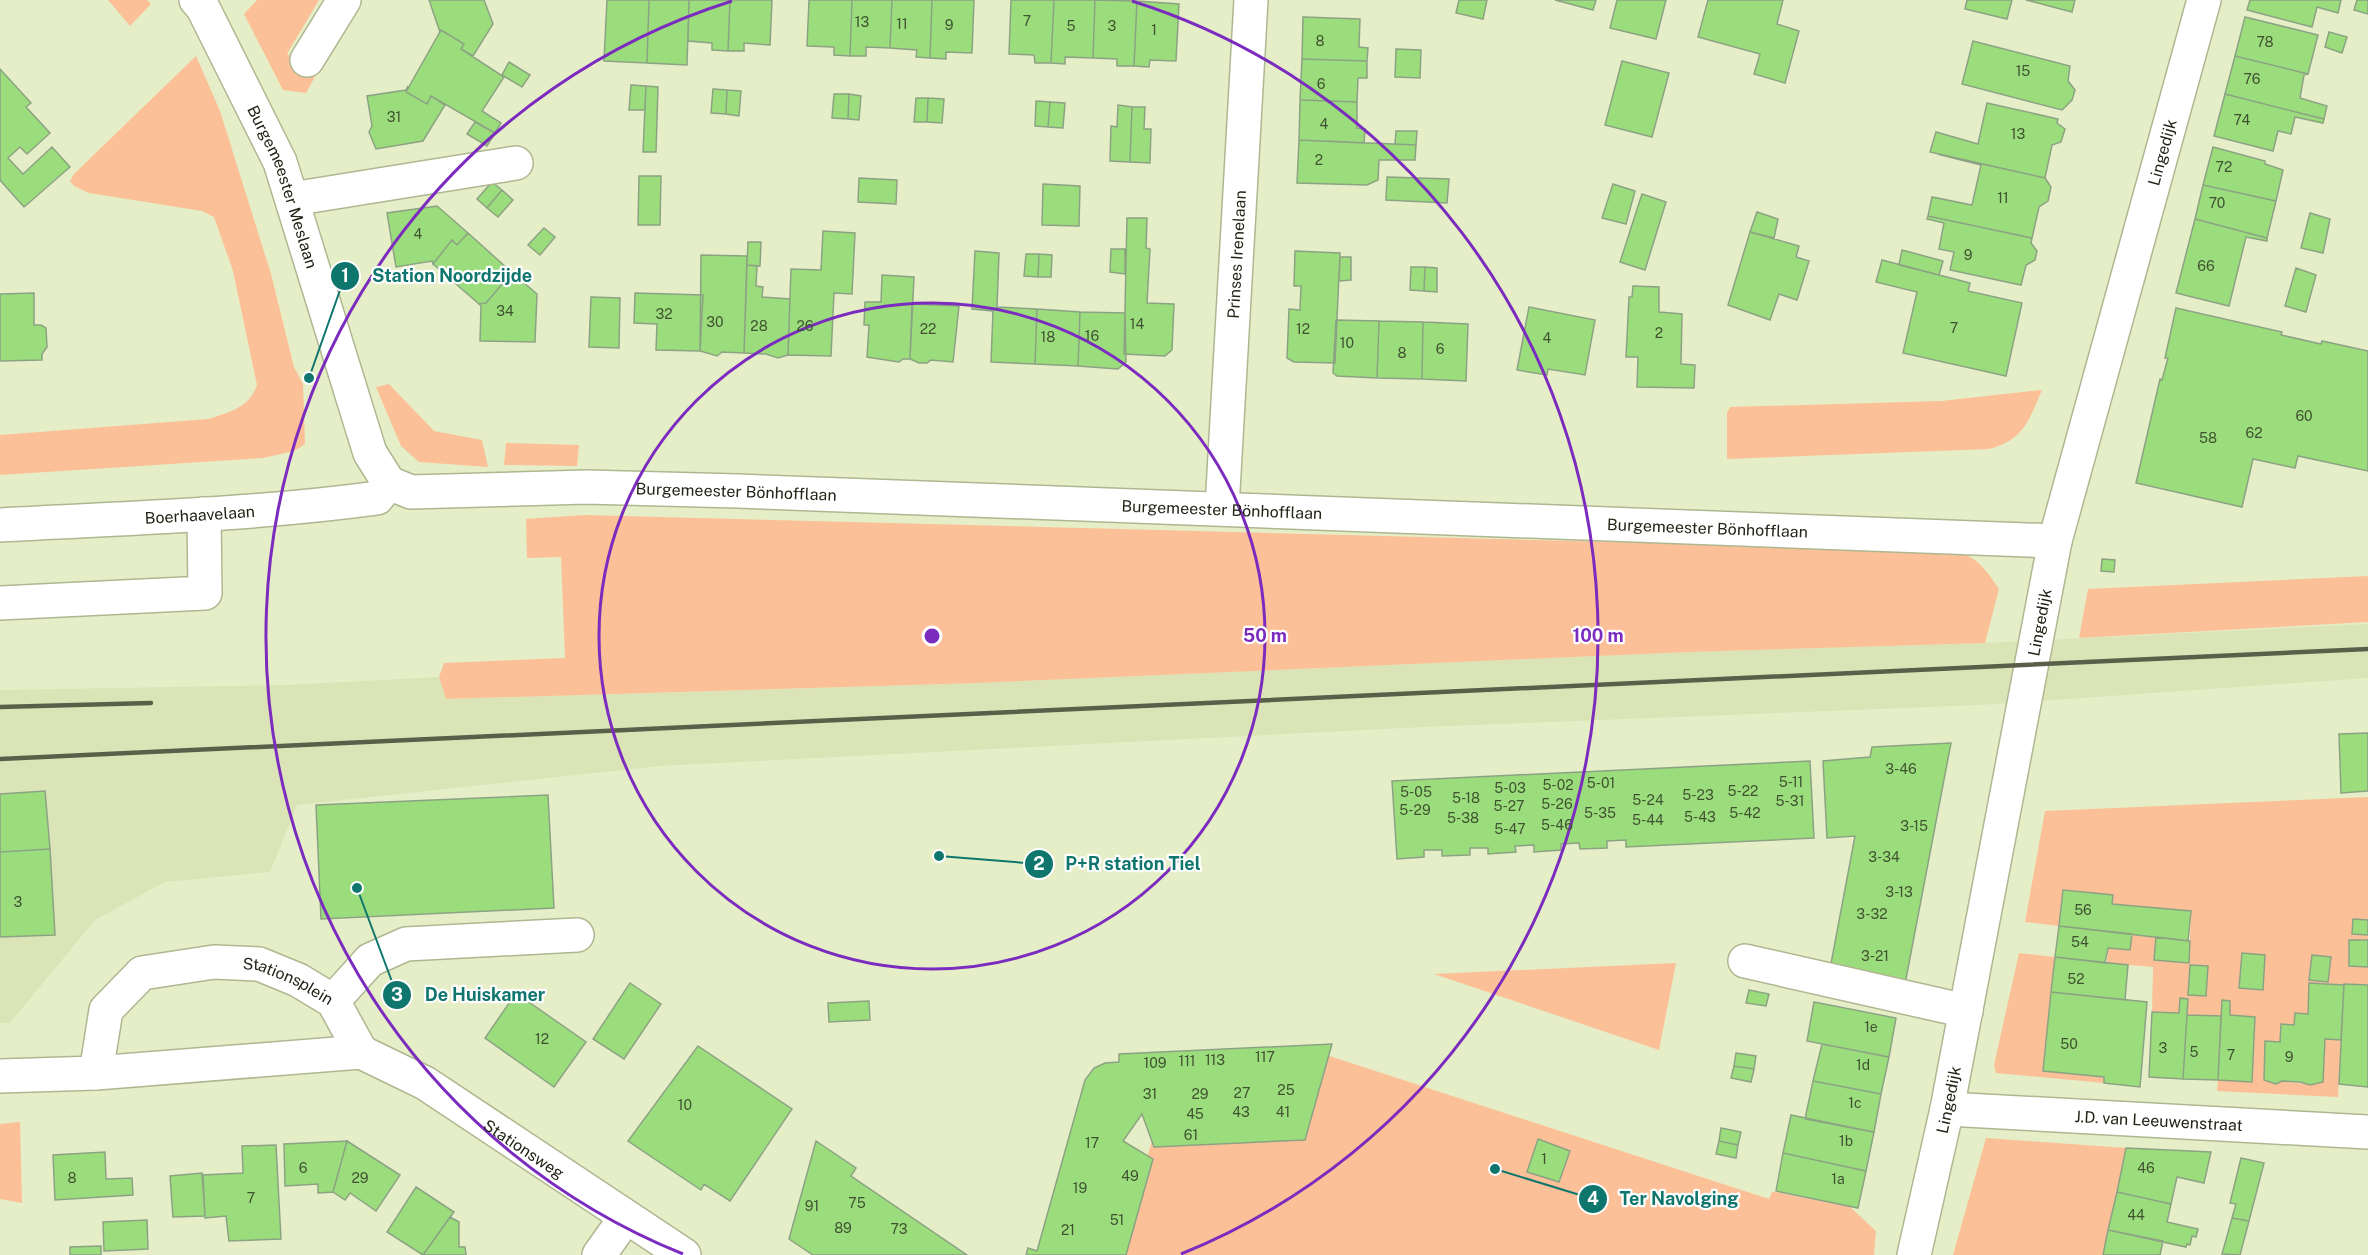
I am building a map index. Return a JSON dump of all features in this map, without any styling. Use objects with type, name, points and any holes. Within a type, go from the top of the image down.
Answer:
[{"type":"street","points":[[307,60],[344,0]]},
{"type":"street","name":"Prinses Irenelaan","points":[[1222,508],[1251,0]]},
{"type":"street","name":"Lingedijk","points":[[1914,1255],[1947,1109],[2055,540],[2204,0]]},
{"type":"street","name":"Burgemeester Meslaan","points":[[204,3],[275,151],[292,199],[370,453],[389,483]]},
{"type":"street","points":[[292,199],[516,164]]},
{"type":"street","name":"Burgemeester Bönhofflaan","points":[[389,483],[411,492],[586,486],[2055,540]]},
{"type":"street","name":"Boerhaavelaan","points":[[0,525],[262,510],[377,498],[389,483]]},
{"type":"street","points":[[0,603],[205,593],[204,514]]},
{"type":"street","points":[[333,1001],[370,960],[406,944],[577,935]]},
{"type":"street","points":[[1745,961],[1966,1011]]},
{"type":"street","name":"Stationsplein","points":[[96,1073],[106,1010],[142,973],[214,962],[259,964],[298,980],[333,1001],[361,1052]]},
{"type":"street","points":[[0,1076],[96,1073],[361,1052]]},
{"type":"street","name":"Stationsweg","points":[[361,1052],[425,1083],[684,1255]]},
{"type":"street","name":"J.D. van Leeuwenstraat","points":[[1947,1109],[2368,1132]]},
{"type":"street","points":[[599,1255],[626,1217]]},
{"type":"shaded area","points":[[108,0],[147,0],[151,4],[130,26]]},
{"type":"shaded area","points":[[257,0],[319,0],[287,54],[317,73],[306,93],[283,90],[244,14]]},
{"type":"shaded area","points":[[196,56],[220,111],[271,274],[294,367],[303,384],[305,444],[294,451],[263,458],[0,475],[0,435],[208,419],[244,404],[257,385],[233,271],[214,217],[202,211],[89,193],[74,186],[70,181],[74,174]]},
{"type":"shaded area","points":[[389,384],[434,431],[482,440],[488,467],[419,462],[401,446],[376,387]]},
{"type":"shaded area","points":[[2042,390],[2029,419],[2018,434],[2001,445],[1989,449],[1727,459],[1727,413],[1730,407],[1941,401]]},
{"type":"shaded area","points":[[506,443],[579,445],[577,466],[504,465]]},
{"type":"shaded area","points":[[584,515],[1958,551],[1982,566],[1999,589],[1985,643],[1689,652],[978,683],[446,699],[439,677],[444,663],[565,658],[561,557],[527,558],[526,519]]},
{"type":"shaded area","points":[[2368,576],[2368,622],[2079,638],[2088,589]]},
{"type":"shaded area","points":[[2368,624],[2368,678],[1980,705],[1424,727],[660,766],[297,805],[270,872],[165,882],[95,920],[10,1023],[0,1023],[0,690],[288,685],[439,677],[446,699],[978,683],[1689,652],[1985,643]]},
{"type":"shaded area","points":[[2368,797],[2368,985],[2310,983],[2308,1014],[2295,1013],[2294,1025],[2281,1024],[2280,1042],[2266,1041],[2282,1081],[2310,1085],[2323,1082],[2325,1039],[2341,1040],[2338,1097],[2217,1091],[2218,1080],[2252,1081],[2255,1017],[2230,1015],[2230,1001],[2222,1000],[2221,1016],[2187,1015],[2188,999],[2180,998],[2179,1013],[2152,1012],[2153,967],[2107,963],[2108,948],[2130,950],[2132,934],[2156,937],[2154,960],[2189,963],[2191,911],[2112,904],[2113,895],[2063,891],[2059,926],[2025,922],[2045,811]]},
{"type":"shaded area","points":[[2019,953],[2055,957],[2043,1071],[2104,1077],[2104,1083],[1996,1073],[1994,1065]]},
{"type":"shaded area","points":[[1676,963],[1659,1050],[1434,974]]},
{"type":"shaded area","points":[[1305,1048],[1769,1199],[1772,1192],[1776,1192],[1850,1207],[1876,1231],[1874,1255],[1118,1255],[1157,1124]]},
{"type":"shaded area","points":[[20,1122],[22,1203],[0,1199],[0,1124]]},
{"type":"shaded area","points":[[1986,1138],[2126,1148],[2103,1255],[1953,1255]]},
{"type":"building","points":[[429,0],[484,0],[493,24],[473,56],[461,49],[464,44],[441,30],[440,32]]},
{"type":"building","points":[[607,0],[649,0],[647,63],[604,61]]},
{"type":"building","points":[[649,0],[689,0],[687,65],[647,63]]},
{"type":"building","points":[[689,0],[730,0],[728,51],[712,50],[712,43],[688,41]]},
{"type":"building","points":[[730,0],[772,0],[770,45],[744,43],[744,51],[728,51]]},
{"type":"building","points":[[809,0],[852,0],[850,56],[834,55],[834,47],[807,46]]},
{"type":"building","points":[[852,0],[892,0],[890,48],[866,47],[866,56],[850,56]]},
{"type":"building","points":[[892,0],[932,0],[930,58],[916,57],[917,50],[890,48]]},
{"type":"building","points":[[932,0],[974,0],[972,53],[946,52],[946,59],[930,58]]},
{"type":"building","points":[[1011,0],[1054,0],[1051,63],[1035,63],[1034,55],[1009,54]]},
{"type":"building","points":[[1054,0],[1095,0],[1093,58],[1065,57],[1065,64],[1051,63]]},
{"type":"building","points":[[1095,0],[1137,1],[1134,66],[1117,66],[1117,59],[1093,58]]},
{"type":"building","points":[[1459,0],[1487,0],[1483,19],[1456,13]]},
{"type":"building","points":[[1555,0],[1596,0],[1593,10]]},
{"type":"building","points":[[1617,0],[1666,0],[1656,39],[1610,28]]},
{"type":"building","points":[[1708,0],[1783,0],[1777,24],[1799,31],[1785,83],[1754,74],[1760,54],[1698,37]]},
{"type":"building","points":[[1967,0],[2012,0],[2007,19],[1965,9]]},
{"type":"building","points":[[2026,0],[2075,0],[2072,12]]},
{"type":"building","points":[[2250,0],[2341,0],[2338,13],[2317,7],[2312,27],[2247,10]]},
{"type":"building","points":[[2357,0],[2368,0],[2368,14],[2354,10]]},
{"type":"building","points":[[1137,1],[1179,4],[1176,61],[1150,60],[1149,67],[1134,66]]},
{"type":"building","points":[[1303,17],[1360,19],[1359,47],[1368,48],[1367,61],[1302,59]]},
{"type":"building","points":[[2245,17],[2318,35],[2308,74],[2235,56]]},
{"type":"building","points":[[441,30],[464,44],[461,49],[504,77],[482,111],[501,123],[495,133],[431,96],[427,104],[406,92]]},
{"type":"building","points":[[2329,32],[2347,37],[2342,53],[2325,47]]},
{"type":"building","points":[[1973,41],[2070,66],[2068,81],[2075,90],[2072,100],[2062,110],[1962,84]]},
{"type":"building","points":[[1396,49],[1421,50],[1420,78],[1395,77]]},
{"type":"building","points":[[2235,56],[2308,74],[2304,75],[2300,98],[2327,106],[2324,119],[2225,94]]},
{"type":"building","points":[[1302,59],[1367,61],[1367,78],[1358,78],[1357,102],[1300,100]]},
{"type":"building","points":[[1622,61],[1669,73],[1652,137],[1605,125]]},
{"type":"building","points":[[509,62],[530,75],[522,87],[502,75]]},
{"type":"building","points":[[0,69],[31,103],[26,107],[50,133],[27,154],[20,147],[8,158],[23,174],[52,147],[70,167],[24,207],[0,180]]},
{"type":"building","points":[[631,85],[646,86],[645,110],[629,110]]},
{"type":"building","points":[[408,86],[406,92],[427,104],[431,96],[445,105],[423,141],[376,149],[369,132],[372,126],[367,96],[406,90]]},
{"type":"building","points":[[646,86],[658,87],[656,152],[643,152]]},
{"type":"building","points":[[713,89],[727,90],[726,114],[711,113]]},
{"type":"building","points":[[727,90],[741,91],[739,116],[726,114]]},
{"type":"building","points":[[834,94],[849,94],[848,119],[832,118]]},
{"type":"building","points":[[849,94],[861,96],[859,120],[848,119]]},
{"type":"building","points":[[2225,94],[2324,119],[2323,123],[2295,117],[2291,134],[2278,131],[2273,151],[2214,136]]},
{"type":"building","points":[[916,98],[928,98],[927,122],[914,122]]},
{"type":"building","points":[[928,98],[944,99],[942,123],[927,122]]},
{"type":"building","points":[[1300,100],[1357,102],[1357,128],[1365,129],[1364,143],[1299,140]]},
{"type":"building","points":[[1036,101],[1050,102],[1048,127],[1035,126]]},
{"type":"building","points":[[1050,102],[1065,103],[1063,128],[1048,127]]},
{"type":"building","points":[[1987,103],[2058,119],[2057,123],[2065,129],[2061,142],[2052,145],[2045,178],[1930,152],[1936,132],[1978,144]]},
{"type":"building","points":[[1118,105],[1132,107],[1130,162],[1110,161],[1111,126],[1117,127]]},
{"type":"building","points":[[1132,107],[1145,107],[1144,129],[1151,129],[1150,163],[1130,162]]},
{"type":"building","points":[[475,122],[495,133],[487,146],[467,134]]},
{"type":"building","points":[[1396,131],[1417,131],[1416,145],[1395,144]]},
{"type":"building","points":[[1299,140],[1416,145],[1415,160],[1379,160],[1378,180],[1367,185],[1297,183]]},
{"type":"building","points":[[2213,147],[2265,161],[2265,164],[2283,170],[2276,201],[2203,185]]},
{"type":"building","points":[[1937,154],[2045,178],[2051,187],[2048,201],[2039,207],[2032,238],[1928,216],[1932,197],[1972,205],[1981,165]]},
{"type":"building","points":[[639,176],[661,176],[660,225],[638,225]]},
{"type":"building","points":[[1387,177],[1449,179],[1447,203],[1386,200]]},
{"type":"building","points":[[859,178],[897,180],[896,204],[858,202]]},
{"type":"building","points":[[492,182],[502,190],[487,208],[477,199]]},
{"type":"building","points":[[1043,184],[1080,186],[1079,226],[1042,225]]},
{"type":"building","points":[[1613,184],[1635,191],[1626,224],[1602,218]]},
{"type":"building","points":[[2203,185],[2276,201],[2267,238],[2195,219]]},
{"type":"building","points":[[502,190],[513,200],[498,217],[487,208]]},
{"type":"building","points":[[1642,194],[1666,202],[1645,270],[1620,262]]},
{"type":"building","points":[[437,206],[468,233],[457,245],[452,240],[433,264],[432,261],[396,267],[387,213]]},
{"type":"building","points":[[1757,212],[1778,219],[1774,238],[1750,232]]},
{"type":"building","points":[[2310,213],[2330,219],[2323,253],[2301,248]]},
{"type":"building","points":[[1928,216],[2032,238],[2031,243],[2037,251],[2035,260],[2026,265],[2021,285],[1950,270],[1954,252],[1939,249],[1944,223],[1927,219]]},
{"type":"building","points":[[1127,218],[1147,218],[1146,248],[1150,249],[1147,303],[1174,304],[1172,350],[1165,356],[1124,354]]},
{"type":"building","points":[[2195,219],[2267,238],[2267,241],[2246,237],[2229,306],[2176,293]]},
{"type":"building","points":[[544,228],[555,237],[540,255],[528,245]]},
{"type":"building","points":[[823,231],[855,233],[852,294],[834,293],[831,356],[788,355],[791,269],[821,270]]},
{"type":"building","points":[[1750,232],[1799,246],[1796,257],[1809,261],[1797,300],[1779,294],[1770,320],[1728,305]]},
{"type":"building","points":[[468,233],[508,269],[499,278],[504,282],[486,303],[479,304],[433,264],[452,240],[457,245]]},
{"type":"building","points":[[748,242],[761,242],[760,266],[747,265]]},
{"type":"building","points":[[1111,249],[1125,249],[1125,274],[1110,272]]},
{"type":"building","points":[[1902,250],[1943,261],[1939,275],[1899,265]]},
{"type":"building","points":[[975,251],[999,253],[997,307],[1037,309],[1035,364],[991,362],[993,311],[972,309]]},
{"type":"building","points":[[1295,251],[1340,253],[1335,363],[1294,362],[1287,358],[1289,309],[1300,310],[1301,286],[1294,286]]},
{"type":"building","points":[[1026,254],[1039,254],[1038,277],[1024,276]]},
{"type":"building","points":[[1039,254],[1052,255],[1051,277],[1038,277]]},
{"type":"building","points":[[701,255],[747,256],[744,353],[722,352],[717,356],[700,351]]},
{"type":"building","points":[[1340,257],[1351,257],[1351,280],[1339,281]]},
{"type":"building","points":[[1882,260],[1970,283],[1968,291],[2022,303],[2006,376],[1903,353],[1917,292],[1876,282]]},
{"type":"building","points":[[747,265],[757,266],[756,286],[763,287],[762,297],[790,299],[788,355],[778,358],[766,354],[744,353]]},
{"type":"building","points":[[1411,267],[1425,267],[1424,291],[1410,290]]},
{"type":"building","points":[[1425,267],[1437,268],[1437,292],[1424,291]]},
{"type":"building","points":[[2296,268],[2316,275],[2306,312],[2285,306]]},
{"type":"building","points":[[508,269],[537,294],[535,342],[480,341],[481,306],[479,304],[486,303],[504,282],[499,278]]},
{"type":"building","points":[[882,275],[914,277],[910,359],[903,359],[899,362],[867,357],[869,325],[864,325],[865,302],[881,302]]},
{"type":"building","points":[[1633,286],[1659,287],[1659,312],[1682,314],[1681,364],[1695,365],[1694,388],[1637,387],[1638,357],[1626,357],[1629,297],[1632,297]]},
{"type":"building","points":[[34,293],[34,325],[46,328],[47,347],[42,354],[42,360],[0,361],[0,294]]},
{"type":"building","points":[[635,293],[703,295],[700,351],[656,350],[657,324],[634,323]]},
{"type":"building","points":[[591,297],[620,298],[619,348],[589,347]]},
{"type":"building","points":[[912,304],[959,306],[953,362],[931,360],[927,363],[919,363],[910,359]]},
{"type":"building","points":[[1529,307],[1595,320],[1585,375],[1548,369],[1547,375],[1517,370]]},
{"type":"building","points":[[2176,308],[2282,332],[2281,335],[2321,344],[2322,341],[2368,351],[2368,471],[2298,456],[2295,468],[2253,459],[2242,507],[2136,483],[2160,379],[2162,380],[2168,358],[2165,358]]},
{"type":"building","points":[[1037,309],[1080,312],[1078,366],[1035,364]]},
{"type":"building","points":[[1080,312],[1125,313],[1126,362],[1118,369],[1078,366]]},
{"type":"building","points":[[1336,320],[1379,321],[1377,378],[1337,376],[1333,373]]},
{"type":"building","points":[[1379,321],[1423,322],[1422,379],[1377,378]]},
{"type":"building","points":[[1423,322],[1468,324],[1466,381],[1422,379]]},
{"type":"building","points":[[2102,559],[2115,560],[2114,572],[2101,571]]},
{"type":"building","points":[[2368,733],[2368,791],[2341,793],[2339,734]]},
{"type":"building","points":[[1951,743],[1905,984],[1830,969],[1855,836],[1827,838],[1823,761],[1870,757],[1872,747]]},
{"type":"building","points":[[1810,761],[1814,838],[1626,847],[1626,840],[1607,841],[1607,848],[1580,849],[1579,843],[1561,844],[1561,850],[1534,852],[1534,845],[1515,846],[1516,852],[1488,854],[1488,848],[1470,848],[1470,855],[1442,856],[1442,850],[1424,850],[1424,857],[1397,859],[1392,781]]},
{"type":"building","points":[[45,791],[50,849],[0,852],[0,794]]},
{"type":"building","points":[[548,795],[554,908],[321,919],[316,805]]},
{"type":"building","points":[[50,849],[55,935],[0,937],[0,852]]},
{"type":"building","points":[[2063,890],[2113,895],[2112,904],[2191,911],[2188,941],[2059,926]]},
{"type":"building","points":[[2353,919],[2368,920],[2368,935],[2352,934]]},
{"type":"building","points":[[2059,926],[2132,934],[2130,950],[2108,948],[2105,963],[2055,957]]},
{"type":"building","points":[[2156,937],[2190,941],[2189,963],[2154,960]]},
{"type":"building","points":[[2349,940],[2368,940],[2368,967],[2349,966]]},
{"type":"building","points":[[2242,953],[2265,955],[2263,990],[2239,988]]},
{"type":"building","points":[[2312,955],[2331,957],[2328,982],[2309,980]]},
{"type":"building","points":[[2055,957],[2128,965],[2125,1000],[2051,992]]},
{"type":"building","points":[[2190,965],[2208,966],[2206,996],[2188,995]]},
{"type":"building","points":[[630,983],[661,1004],[624,1059],[593,1039]]},
{"type":"building","points":[[2309,983],[2344,985],[2341,1040],[2325,1039],[2323,1082],[2310,1085],[2282,1081],[2276,1084],[2264,1080],[2265,1041],[2280,1042],[2281,1024],[2294,1025],[2295,1013],[2308,1014]]},
{"type":"building","points":[[2344,984],[2368,985],[2368,1087],[2339,1084]]},
{"type":"building","points":[[1749,990],[1769,994],[1766,1006],[1746,1003]]},
{"type":"building","points":[[2051,992],[2147,1002],[2140,1087],[2104,1083],[2104,1077],[2043,1071]]},
{"type":"building","points":[[516,993],[586,1042],[554,1087],[485,1038]]},
{"type":"building","points":[[2180,998],[2188,999],[2183,1079],[2149,1077],[2152,1012],[2179,1013]]},
{"type":"building","points":[[2222,1000],[2230,1001],[2230,1015],[2255,1017],[2252,1082],[2218,1080]]},
{"type":"building","points":[[869,1001],[870,1020],[829,1022],[828,1003]]},
{"type":"building","points":[[1814,1002],[1896,1018],[1889,1057],[1807,1041]]},
{"type":"building","points":[[2187,1015],[2221,1016],[2218,1080],[2183,1079]]},
{"type":"building","points":[[1332,1044],[1305,1140],[1154,1147],[1142,1114],[1123,1141],[1153,1159],[1126,1255],[1026,1255],[1028,1248],[1037,1251],[1085,1080],[1094,1068],[1105,1063],[1119,1062],[1119,1054]]},
{"type":"building","points":[[1822,1044],[1889,1057],[1881,1094],[1813,1081]]},
{"type":"building","points":[[698,1046],[792,1109],[730,1201],[704,1184],[701,1190],[628,1141]]},
{"type":"building","points":[[1736,1053],[1756,1056],[1754,1069],[1734,1066]]},
{"type":"building","points":[[1734,1066],[1754,1069],[1751,1082],[1731,1078]]},
{"type":"building","points":[[1813,1081],[1881,1094],[1874,1132],[1805,1119]]},
{"type":"building","points":[[1791,1115],[1874,1132],[1866,1171],[1783,1153]]},
{"type":"building","points":[[1721,1128],[1741,1132],[1738,1145],[1719,1141]]},
{"type":"building","points":[[1538,1139],[1570,1151],[1559,1182],[1527,1172]]},
{"type":"building","points":[[347,1141],[400,1175],[376,1211],[350,1193],[345,1200],[333,1192]]},
{"type":"building","points":[[347,1141],[333,1192],[318,1193],[318,1184],[285,1186],[284,1144]]},
{"type":"building","points":[[816,1141],[856,1168],[851,1176],[967,1255],[813,1255],[789,1239]]},
{"type":"building","points":[[1719,1141],[1738,1145],[1736,1158],[1716,1154]]},
{"type":"building","points":[[276,1145],[281,1239],[229,1241],[226,1216],[205,1218],[203,1175],[243,1173],[242,1146]]},
{"type":"building","points":[[2126,1148],[2211,1152],[2204,1183],[2177,1177],[2171,1204],[2117,1192]]},
{"type":"building","points":[[105,1152],[106,1179],[132,1178],[133,1195],[55,1200],[53,1155]]},
{"type":"building","points":[[1783,1153],[1866,1171],[1858,1208],[1776,1191]]},
{"type":"building","points":[[2241,1158],[2264,1163],[2249,1221],[2232,1218],[2236,1204],[2230,1203]]},
{"type":"building","points":[[202,1173],[205,1216],[173,1217],[170,1176]]},
{"type":"building","points":[[416,1187],[454,1212],[423,1255],[387,1232]]},
{"type":"building","points":[[2117,1192],[2171,1204],[2167,1222],[2198,1229],[2196,1237],[2192,1236],[2190,1245],[2187,1244],[2186,1247],[2108,1230]]},
{"type":"building","points":[[450,1217],[459,1222],[459,1247],[465,1247],[466,1255],[423,1255]]},
{"type":"building","points":[[2232,1218],[2249,1221],[2240,1255],[2222,1254]]},
{"type":"building","points":[[147,1220],[148,1249],[104,1251],[103,1222]]},
{"type":"building","points":[[2108,1230],[2163,1241],[2160,1255],[2103,1255]]},
{"type":"building","points":[[101,1246],[101,1255],[70,1255],[70,1247]]},
{"type":"railway","points":[[0,759],[2368,649]]},
{"type":"railway","points":[[0,707],[151,703]]},
{"type":"place","name":"Station Noordzijde","points":[[309,378]]},
{"type":"place","name":"P+R station Tiel","points":[[939,856]]},
{"type":"place","name":"De Huiskamer","points":[[357,888]]},
{"type":"place","name":"Ter Navolging","points":[[1495,1169]]}]
